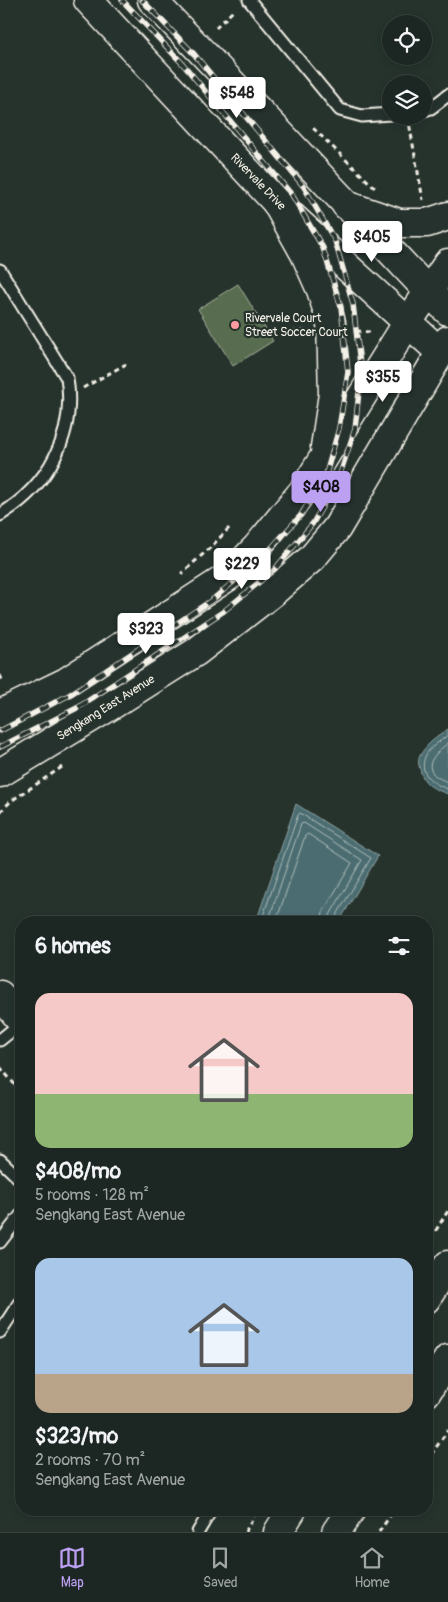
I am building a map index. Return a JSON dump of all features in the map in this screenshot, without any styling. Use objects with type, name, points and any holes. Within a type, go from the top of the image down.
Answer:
[{"type":"main road","name":"Rivervale Drive","points":[[88,0],[276,202],[408,322],[444,346]]},
{"type":"main road","points":[[158,2],[346,205],[448,311]]},
{"type":"main road","points":[[276,202],[305,254],[321,290],[332,322],[333,394],[322,461]]},
{"type":"main road","points":[[346,205],[399,222],[427,223],[448,216]]},
{"type":"main road","points":[[0,714],[66,682],[229,576],[257,547],[303,492],[408,322],[448,262]]},
{"type":"main road","name":"Sengkang East Avenue","points":[[0,773],[196,652],[272,593],[312,558],[337,528],[444,346]]},
{"type":"main road","points":[[0,995],[15,1014]]},
{"type":"main road","points":[[433,1288],[448,1265]]},
{"type":"main road","points":[[278,1532],[288,1516]]},
{"type":"main road","points":[[336,1532],[346,1516]]},
{"type":"lane","points":[[244,2],[340,110],[362,116],[382,115]]},
{"type":"lane","points":[[432,107],[448,95]]},
{"type":"lane","points":[[0,270],[67,378],[70,395],[69,413],[57,454],[42,478],[18,504],[0,515]]},
{"type":"lane","points":[[0,1040],[15,1026]]},
{"type":"lane","points":[[0,1160],[15,1174]]},
{"type":"lane","points":[[0,1242],[15,1223]]},
{"type":"lane","points":[[0,1332],[15,1309]]},
{"type":"lane","points":[[198,1532],[207,1516]]},
{"type":"path","points":[[222,35],[216,28],[244,2]]},
{"type":"path","points":[[307,124],[379,192]]},
{"type":"path","points":[[409,125],[424,205]]},
{"type":"path","points":[[283,332],[306,331]]},
{"type":"path","points":[[70,395],[126,364]]},
{"type":"path","points":[[186,577],[182,573],[230,527]]},
{"type":"path","points":[[0,675],[2,680],[0,681]]},
{"type":"path","points":[[0,1067],[15,1085]]},
{"type":"path","points":[[433,1235],[448,1210]]},
{"type":"path","points":[[433,1452],[448,1430]]},
{"type":"path","points":[[245,1532],[254,1516]]},
{"type":"path","points":[[379,1532],[390,1516]]},
{"type":"green space","name":"Rivervale Court Street Soccer Court","points":[[238,284],[273,341],[233,366],[198,309]]},
{"type":"water","points":[[448,729],[448,794],[426,783],[421,774],[419,761],[426,746]]},
{"type":"water","points":[[296,804],[378,856],[343,916],[258,916]]},
{"type":"railway","points":[[0,731],[69,695],[212,600],[265,555],[301,515],[326,474],[339,428],[348,372],[341,307],[323,248],[292,195],[182,63],[122,0]]},
{"type":"railway","points":[[0,747],[77,708],[224,611],[275,569],[313,523],[339,477],[355,429],[361,373],[353,304],[335,241],[304,187],[194,54],[142,0]]},
{"type":"place","name":"Rivervale Court Street Soccer Court","points":[[235,325]]}]
